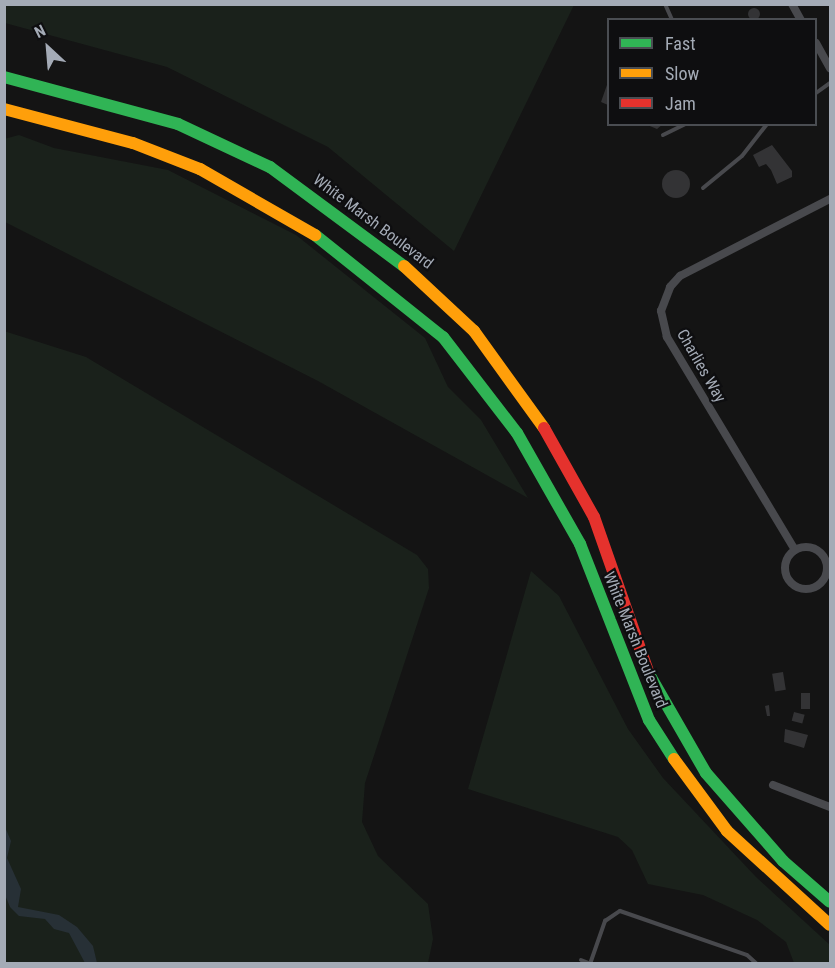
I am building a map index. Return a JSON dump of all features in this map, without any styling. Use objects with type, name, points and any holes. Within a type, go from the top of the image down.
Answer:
[{"type":"main road","name":"White Marsh Boulevard","points":[[4,77],[178,124],[270,167],[426,282],[474,331],[539,418],[594,516],[638,649],[667,713],[706,773],[783,861],[831,902]]},
{"type":"main road","name":"White Marsh Boulevard","points":[[8,110],[133,143],[200,169],[328,242],[443,337],[517,433],[580,544],[649,720],[686,779],[727,831],[831,925]]},
{"type":"street","points":[[792,4],[800,18]]},
{"type":"street","points":[[817,47],[831,68]]},
{"type":"street","name":"Charlies Way","points":[[795,550],[667,337],[662,311],[669,287],[680,276],[831,199]]},
{"type":"street","points":[[815,549],[824,558],[825,577],[816,586],[802,588],[787,575],[787,561],[795,550],[815,549]]},
{"type":"street","points":[[773,785],[831,807]]},
{"type":"lane","points":[[665,4],[671,18]]},
{"type":"lane","points":[[817,92],[831,84]]},
{"type":"lane","points":[[663,135],[682,126]]},
{"type":"lane","points":[[703,188],[742,156],[765,126]]},
{"type":"lane","points":[[581,960],[591,963],[605,921],[620,911],[747,955],[757,963]]},
{"type":"shaded area","points":[[4,5],[574,5],[454,251],[328,147],[167,67],[5,23]]},
{"type":"shaded area","points":[[19,135],[54,148],[168,170],[296,235],[425,338],[448,387],[481,420],[528,498],[318,381],[5,222],[4,139]]},
{"type":"shaded area","points":[[4,331],[86,357],[417,555],[428,569],[429,588],[365,783],[362,822],[378,856],[428,904],[433,939],[428,963],[5,963]]},
{"type":"shaded area","points":[[531,571],[559,596],[628,729],[663,778],[756,877],[830,945],[830,963],[794,963],[786,942],[757,920],[703,895],[648,884],[632,850],[618,837],[468,789]]},
{"type":"shaded area","points":[[5,827],[11,841],[7,858],[21,889],[18,907],[59,915],[77,927],[93,946],[97,963],[85,963],[69,933],[54,929],[45,919],[19,916],[10,907],[5,895]]},
{"type":"building","points":[[756,8],[760,12],[759,18],[749,18],[749,9]]},
{"type":"building","points":[[607,85],[607,105],[601,102]]},
{"type":"building","points":[[772,145],[792,171],[792,177],[777,184],[771,170],[766,164],[759,167],[753,155]]},
{"type":"building","points":[[676,170],[686,174],[690,184],[686,194],[676,198],[666,194],[662,184],[666,174]]},
{"type":"building","points":[[783,672],[786,690],[775,691],[772,674]]},
{"type":"building","points":[[801,693],[810,693],[810,709],[801,709]]},
{"type":"building","points":[[769,705],[770,716],[767,716],[765,706]]},
{"type":"building","points":[[794,712],[805,715],[802,724],[792,721]]},
{"type":"building","points":[[785,729],[808,735],[804,748],[784,742]]},
{"type":"traffic: fast","points":[[4,77],[178,124],[270,167],[404,266]]},
{"type":"traffic: fast","points":[[315,235],[443,337],[517,433],[580,544],[649,720],[674,759]]},
{"type":"traffic: fast","points":[[649,674],[706,773],[783,861],[830,902]]},
{"type":"traffic: slow","points":[[4,109],[133,143],[200,169],[315,235]]},
{"type":"traffic: slow","points":[[404,266],[474,331],[544,428]]},
{"type":"traffic: slow","points":[[674,759],[727,831],[830,925]]},
{"type":"traffic: jam","points":[[544,428],[594,517],[649,674]]}]
